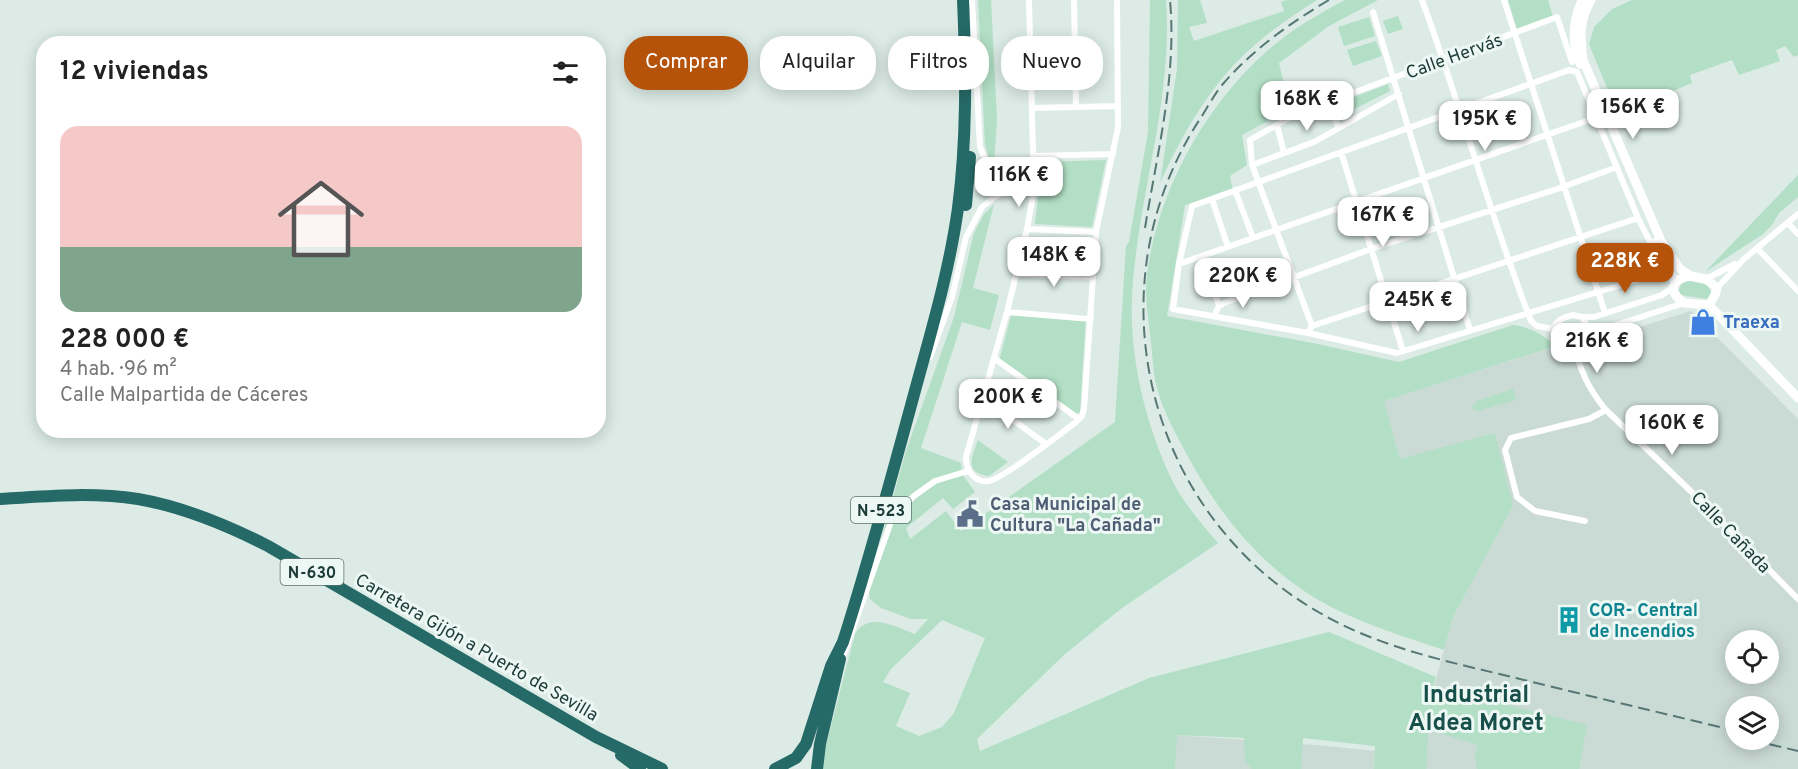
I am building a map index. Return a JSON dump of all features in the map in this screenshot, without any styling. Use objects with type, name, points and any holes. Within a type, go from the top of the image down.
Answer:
[{"type":"highway","name":"N-523","points":[[963,0],[965,36]]},
{"type":"highway","name":"N-523","points":[[903,436],[940,327],[957,259],[969,186],[972,116],[970,0]]},
{"type":"highway","name":"N-523","points":[[843,642],[948,272],[962,166],[965,90]]},
{"type":"highway","name":"Carretera Gijón a Puerto de Sevilla","points":[[0,500],[87,495],[137,499],[178,508],[224,525],[291,559],[596,737],[662,769]]},
{"type":"highway","points":[[817,769],[820,744],[840,666],[843,642]]},
{"type":"highway","points":[[775,769],[796,758],[806,744],[831,666],[843,642]]},
{"type":"highway","name":"Carretera Gijón a Puerto de Sevilla","points":[[596,737],[640,769]]},
{"type":"main road","points":[[1582,0],[1577,12],[1574,32],[1576,55],[1665,262],[1671,270],[1674,294],[1684,303],[1709,304],[1798,398]]},
{"type":"main road","points":[[1591,0],[1583,13],[1581,30],[1583,60],[1661,241],[1680,269],[1691,276],[1706,279],[1717,288],[1716,295],[1709,304]]},
{"type":"main road","points":[[1674,284],[1681,278],[1691,276]]},
{"type":"street","points":[[970,0],[980,147],[987,166],[995,175],[1023,190]]},
{"type":"street","points":[[1029,0],[1034,190],[1007,312],[966,457],[968,471],[978,480],[992,480],[1046,444],[1079,418],[1084,409],[1096,232],[1118,127],[1117,0]]},
{"type":"street","points":[[1074,0],[1076,107]]},
{"type":"street","points":[[1422,0],[1527,313],[1537,326],[1553,329]]},
{"type":"street","points":[[1504,0],[1605,313]]},
{"type":"street","points":[[1374,12],[1470,330]]},
{"type":"street","name":"Calle Hervás","points":[[1350,94],[1557,17],[1572,62]]},
{"type":"street","points":[[1657,274],[1397,352],[1308,333],[1173,309],[1179,264],[1192,206],[1569,70],[1577,72],[1638,218],[1654,250],[1665,262]]},
{"type":"street","points":[[967,90],[966,180],[969,186]]},
{"type":"street","points":[[1252,165],[1314,142],[1399,94]]},
{"type":"street","points":[[1312,326],[1252,165],[1250,140],[1291,117],[1324,105],[1330,108],[1339,128]]},
{"type":"street","points":[[1032,108],[1118,106]]},
{"type":"street","points":[[1179,264],[1595,118]]},
{"type":"street","points":[[1277,125],[1284,153]]},
{"type":"street","points":[[1341,152],[1403,351]]},
{"type":"street","points":[[1034,156],[1113,154]]},
{"type":"street","points":[[1214,316],[1219,306],[1371,249],[1617,168]]},
{"type":"street","points":[[948,272],[955,247],[964,189],[969,186],[1034,190]]},
{"type":"street","points":[[930,357],[952,297],[966,237],[982,207],[996,196],[1012,189]]},
{"type":"street","points":[[1235,190],[1253,238]]},
{"type":"street","points":[[1212,199],[1228,246]]},
{"type":"street","points":[[1717,288],[1757,248],[1798,214]]},
{"type":"street","points":[[1308,333],[1312,326],[1638,218]]},
{"type":"street","points":[[1788,223],[1798,234]]},
{"type":"street","points":[[1027,229],[1096,232]]},
{"type":"street","points":[[1757,248],[1798,291]]},
{"type":"street","points":[[1202,255],[1219,306]]},
{"type":"street","points":[[1706,279],[1744,260]]},
{"type":"street","points":[[1016,274],[1094,277]]},
{"type":"street","points":[[1674,284],[1662,295],[1594,317],[1573,315],[1564,317],[1556,323],[1553,334],[1557,339],[1566,343],[1575,343],[1585,335],[1684,303]]},
{"type":"street","points":[[1007,312],[1091,319]]},
{"type":"street","points":[[1582,317],[1586,324],[1585,335]]},
{"type":"street","name":"Calle Cañada","points":[[1575,343],[1576,354],[1588,384],[1606,410],[1798,599]]},
{"type":"street","points":[[994,358],[1079,418]]},
{"type":"street","points":[[983,398],[1046,444]]},
{"type":"street","points":[[1586,521],[1534,511],[1517,497],[1505,450],[1511,438],[1589,419],[1606,410]]},
{"type":"street","points":[[840,666],[893,516],[914,495],[935,481],[968,471]]},
{"type":"shaded area","points":[[1691,311],[1798,419],[1798,769],[1422,769],[1423,727],[1453,617],[1513,506],[1400,459],[1384,401],[1566,343],[1586,346]]},
{"type":"shaded area","points":[[1176,735],[1375,751],[1374,769],[1175,769]]},
{"type":"green space","points":[[978,0],[991,0],[997,119],[994,166],[991,165],[985,145],[982,90],[989,90],[989,36],[980,36]]},
{"type":"green space","points":[[1150,0],[1166,0],[1165,71],[1137,246],[1133,281],[1132,332],[1145,408],[1162,457],[1182,497],[1218,543],[1122,608],[1065,654],[977,739],[980,751],[1149,678],[1329,632],[1436,677],[1433,686],[1587,725],[1579,769],[1477,769],[1475,753],[1478,745],[1443,734],[1429,719],[1426,769],[1374,769],[1375,746],[1303,738],[1301,769],[1252,769],[1245,760],[1244,738],[1177,735],[1175,769],[823,769],[823,757],[855,634],[867,623],[875,622],[915,634],[928,619],[911,619],[881,608],[870,599],[868,587],[906,451],[954,317],[974,233],[984,214],[994,204],[973,288],[999,295],[990,330],[962,322],[921,448],[961,463],[962,474],[975,492],[953,509],[943,498],[906,528],[910,539],[946,511],[961,531],[1115,422],[1126,246],[1129,242],[1148,132]],"holes":[[[942,620],[985,638],[954,713],[942,727],[919,736],[896,726],[910,693],[883,682],[891,669]]]},
{"type":"green space","points":[[1178,0],[1200,0],[1207,23],[1189,27],[1194,41],[1284,11],[1281,2],[1287,0],[1317,0],[1264,37],[1226,74],[1189,126],[1160,183],[1177,69]]},
{"type":"green space","points":[[1345,0],[1378,0],[1329,26],[1279,63],[1290,109],[1242,135],[1247,165],[1230,176],[1233,191],[1185,205],[1167,316],[1313,343],[1399,362],[1513,325],[1536,332],[1556,346],[1384,401],[1400,459],[1495,433],[1513,506],[1453,617],[1444,650],[1374,626],[1323,603],[1272,566],[1227,517],[1202,481],[1167,417],[1155,377],[1146,300],[1147,275],[1152,244],[1161,213],[1187,153],[1204,125],[1243,74],[1284,37]]},
{"type":"green space","points":[[1508,0],[1548,0],[1553,17],[1517,30]]},
{"type":"green space","points":[[1632,0],[1798,0],[1798,55],[1794,57],[1785,46],[1776,50],[1780,61],[1739,75],[1732,60],[1690,75],[1692,83],[1673,91],[1678,105],[1623,127],[1589,44],[1594,27],[1612,9]]},
{"type":"green space","points":[[1398,16],[1403,29],[1388,34],[1383,21]]},
{"type":"green space","points":[[1369,17],[1375,36],[1344,46],[1338,27]]},
{"type":"green space","points":[[1376,41],[1382,56],[1353,66],[1347,50]]},
{"type":"green space","points":[[1388,84],[1390,91],[1343,115],[1339,103]]},
{"type":"green space","points":[[1106,160],[1092,227],[1035,224],[1042,162]]},
{"type":"green space","points":[[1798,175],[1798,197],[1779,213],[1772,225],[1763,234],[1705,272]]},
{"type":"green space","points":[[1682,282],[1708,285],[1711,292],[1708,299],[1680,295]]},
{"type":"green space","points":[[1012,312],[1086,315],[1080,412],[1075,415],[999,361]]},
{"type":"green space","points":[[1513,389],[1516,400],[1477,411],[1472,407],[1477,401]]},
{"type":"green space","points":[[978,440],[1008,462],[989,476],[975,472],[973,468],[972,458]]},
{"type":"railway","points":[[1145,228],[1168,86],[1171,58],[1170,0]]},
{"type":"railway","points":[[1329,0],[1272,38],[1222,85],[1200,119],[1166,184],[1148,253],[1144,323],[1154,392],[1177,457],[1212,518],[1260,570],[1320,613],[1343,625],[1391,645],[1441,660],[1725,728]]},
{"type":"railway","points":[[1779,746],[1798,751]]},
{"type":"place","name":"Traexa","points":[[1703,322]]},
{"type":"place","name":"Casa Municipal de Cultura \"La Cañada\"","points":[[970,514]]},
{"type":"place","name":"COR- Central de Incendios","points":[[1569,620]]},
{"type":"district","name":"Industrial Aldea Moret","points":[[1476,708]]}]
